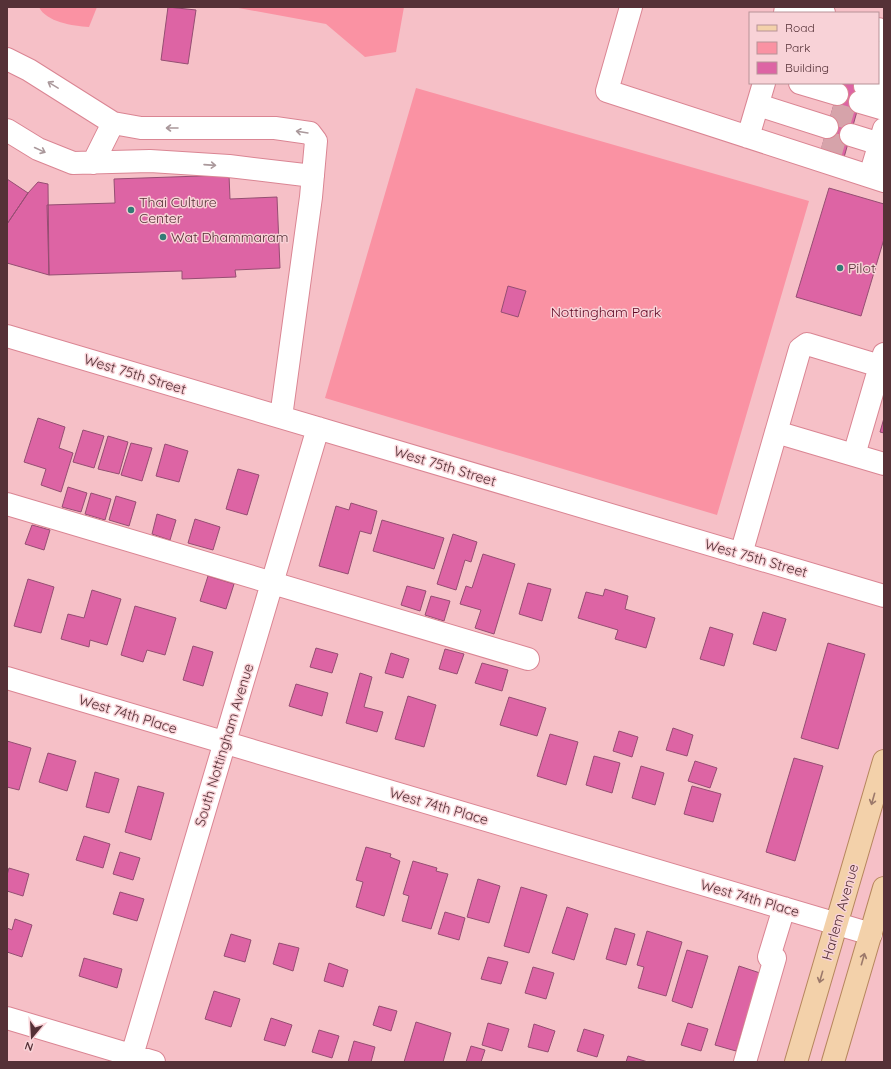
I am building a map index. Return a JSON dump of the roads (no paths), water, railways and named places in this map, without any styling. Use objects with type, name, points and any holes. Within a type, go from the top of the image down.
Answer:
[{"type":"main road","name":"Harlem Avenue","points":[[796,1062],[884,761]]},
{"type":"main road","points":[[833,1062],[884,888]]},
{"type":"street","points":[[631,7],[607,90],[757,107],[830,119]]},
{"type":"street","points":[[804,7],[821,12]]},
{"type":"street","points":[[7,59],[113,123],[141,128],[275,128],[310,133],[316,141],[313,176],[281,417]]},
{"type":"street","points":[[801,84],[830,119]]},
{"type":"street","points":[[863,108],[878,84]]},
{"type":"street","points":[[757,107],[830,119]]},
{"type":"street","points":[[757,107],[880,153]]},
{"type":"street","points":[[863,108],[880,153]]},
{"type":"street","points":[[863,108],[880,153]]},
{"type":"street","points":[[863,108],[884,109]]},
{"type":"street","points":[[93,163],[113,123]]},
{"type":"street","points":[[7,130],[38,149],[73,163],[150,161],[229,166],[313,176]]},
{"type":"street","name":"West 75th Street","points":[[7,336],[884,596]]},
{"type":"street","points":[[741,554],[800,349],[807,344],[881,370],[876,408],[854,455]]},
{"type":"street","name":"South Nottingham Avenue","points":[[131,1059],[318,428]]},
{"type":"street","points":[[776,432],[884,464]]},
{"type":"street","points":[[7,504],[528,660]]},
{"type":"street","name":"West 74th Place","points":[[7,678],[871,934]]},
{"type":"street","points":[[745,1062],[775,958],[769,957],[784,908]]},
{"type":"street","points":[[7,1018],[131,1059],[154,1062]]},
{"type":"tunnel","points":[[831,113],[855,120]]},
{"type":"tunnel","points":[[823,141],[847,148]]},
{"type":"place","name":"Thai Culture Center","points":[[131,210]]},
{"type":"place","name":"Wat Dhammaram","points":[[163,237]]},
{"type":"place","name":"Pilot","points":[[840,268]]},
{"type":"park label","name":"Nottingham Park","points":[[606,312]]}]
